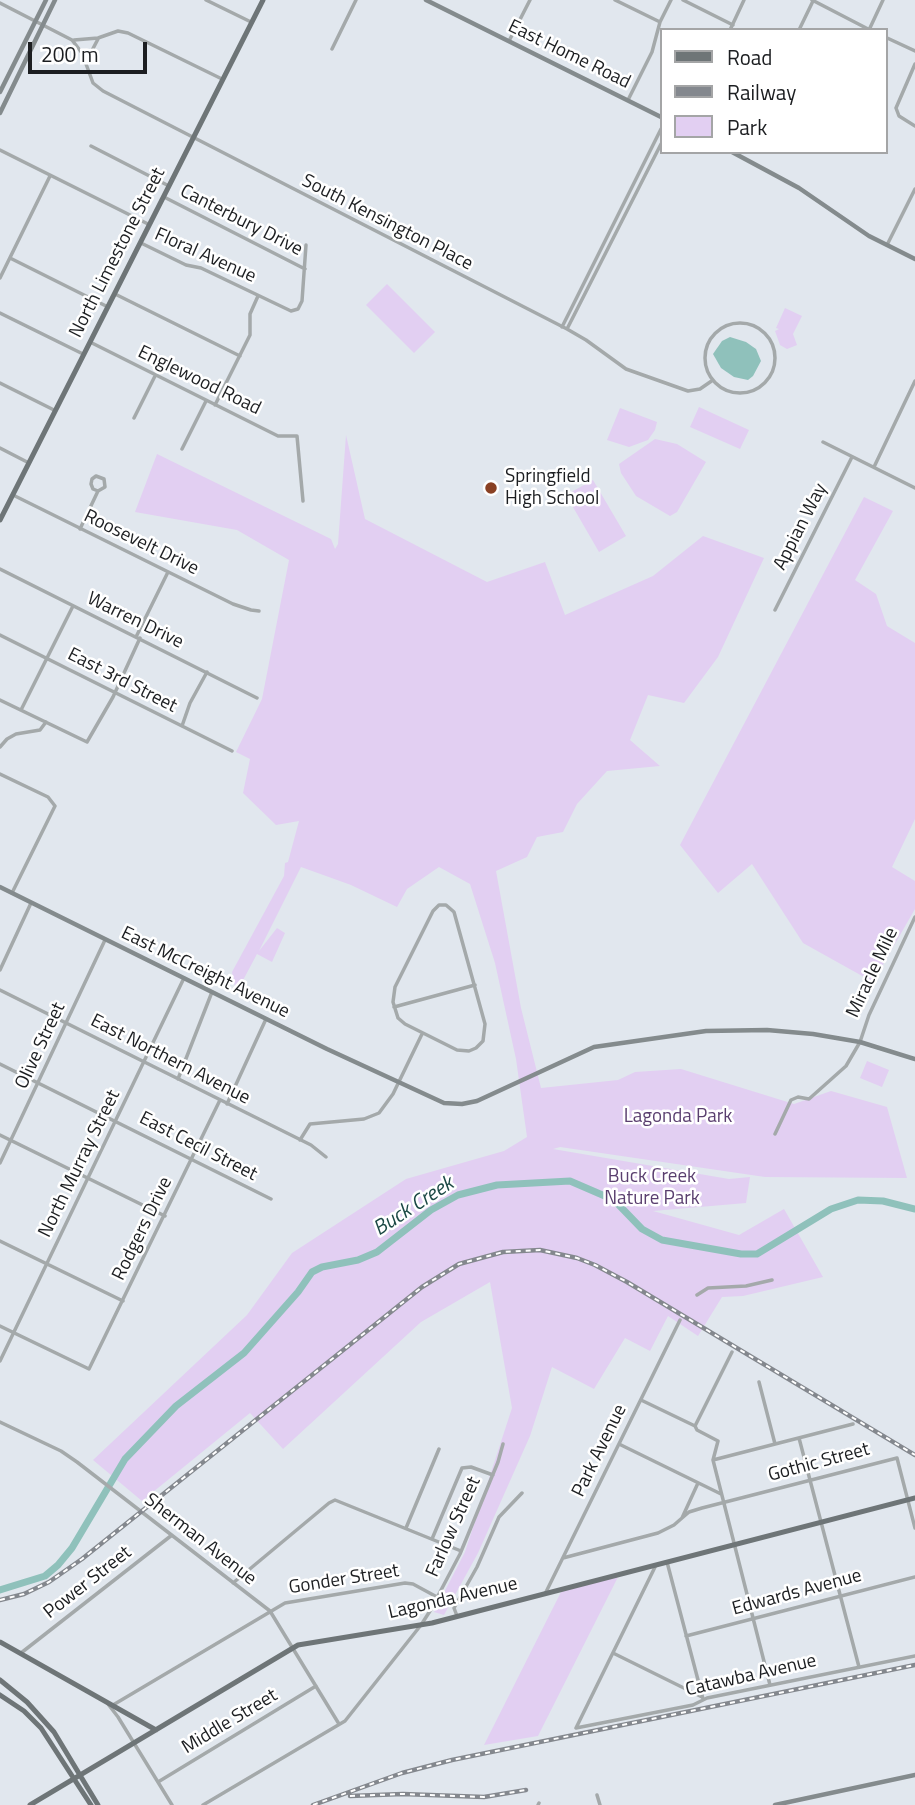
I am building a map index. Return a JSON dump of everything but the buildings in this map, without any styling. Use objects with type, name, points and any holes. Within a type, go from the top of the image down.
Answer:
[{"type":"main road","name":"North Limestone Street","points":[[0,519],[263,0]]},
{"type":"main road","name":"Lagonda Avenue","points":[[30,1805],[293,1648],[304,1644],[422,1625],[915,1498]]},
{"type":"main road","points":[[0,1642],[156,1730]]},
{"type":"main road","points":[[0,1680],[27,1702],[54,1732],[87,1792],[98,1805]]},
{"type":"main road","points":[[0,1695],[33,1719],[69,1762]]},
{"type":"main road","points":[[87,1792],[91,1805]]},
{"type":"street","points":[[9,94],[0,91],[46,0]]},
{"type":"street","points":[[0,113],[55,0]]},
{"type":"street","points":[[206,0],[251,22]]},
{"type":"street","points":[[332,49],[356,0]]},
{"type":"street","name":"East Home Road","points":[[426,0],[660,116]]},
{"type":"street","points":[[509,41],[530,0]]},
{"type":"street","points":[[615,0],[660,22]]},
{"type":"street","points":[[628,100],[652,52],[660,22],[671,0]]},
{"type":"street","points":[[683,0],[733,24]]},
{"type":"street","points":[[731,28],[744,0]]},
{"type":"street","points":[[800,28],[813,0],[865,28]]},
{"type":"street","points":[[870,28],[883,0]]},
{"type":"street","points":[[0,3],[72,40],[128,33],[223,79]]},
{"type":"street","points":[[86,62],[98,38]]},
{"type":"street","points":[[887,38],[915,51]]},
{"type":"street","name":"South Kensington Place","points":[[72,40],[86,62],[93,83],[103,91],[567,329],[632,372],[688,391],[699,389],[713,380]]},
{"type":"street","points":[[915,64],[896,105],[896,111],[902,119],[915,126]]},
{"type":"street","points":[[562,327],[660,131]]},
{"type":"street","points":[[90,146],[169,186]]},
{"type":"street","points":[[567,329],[660,146]]},
{"type":"street","name":"Floral Avenue","points":[[0,150],[149,225]]},
{"type":"street","points":[[739,154],[783,178],[860,230],[915,259]]},
{"type":"street","points":[[0,278],[51,176]]},
{"type":"street","points":[[887,245],[915,189]]},
{"type":"street","name":"Canterbury Drive","points":[[164,197],[304,269]]},
{"type":"street","name":"Floral Avenue","points":[[141,243],[186,265],[201,268],[285,309],[295,311],[302,301],[304,269]]},
{"type":"street","points":[[304,269],[306,245]]},
{"type":"street","points":[[10,258],[108,307]]},
{"type":"street","points":[[115,294],[240,356]]},
{"type":"street","points":[[215,405],[250,335],[250,314],[258,296]]},
{"type":"street","points":[[0,313],[84,355]]},
{"type":"street","points":[[744,324],[756,327],[766,335],[775,357],[767,380],[746,393],[734,393],[713,380],[706,365],[706,347],[712,336],[721,328],[744,324]]},
{"type":"street","name":"Englewood Road","points":[[90,342],[278,436],[297,436],[303,501]]},
{"type":"street","points":[[134,418],[156,375]]},
{"type":"street","points":[[874,467],[915,381]]},
{"type":"street","points":[[0,383],[55,411]]},
{"type":"street","points":[[182,449],[207,401]]},
{"type":"street","points":[[823,442],[915,488]]},
{"type":"street","points":[[0,448],[29,463]]},
{"type":"street","name":"Appian Way","points":[[775,610],[852,457]]},
{"type":"street","points":[[80,529],[98,491],[104,489],[104,480],[96,476],[91,484],[93,489],[98,491]]},
{"type":"street","name":"Roosevelt Drive","points":[[13,495],[233,604],[259,611]]},
{"type":"street","name":"Warren Drive","points":[[0,569],[257,698]]},
{"type":"street","points":[[0,700],[87,742],[115,693],[168,572]]},
{"type":"street","points":[[21,710],[73,606]]},
{"type":"street","name":"East 3rd Street","points":[[0,635],[232,751]]},
{"type":"street","points":[[182,726],[190,703],[207,672]]},
{"type":"street","points":[[0,747],[16,734],[40,730],[46,722]]},
{"type":"street","points":[[0,774],[48,797],[55,806],[12,893]]},
{"type":"street","name":"East McCreight Avenue","points":[[0,887],[435,1100],[462,1104],[494,1094],[586,1050],[610,1044],[704,1031],[743,1029],[813,1034],[860,1042],[915,1059]]},
{"type":"street","points":[[0,970],[31,903]]},
{"type":"street","points":[[443,905],[454,912],[475,985],[485,1024],[485,1035],[474,1049],[457,1051],[422,1034],[402,1022],[394,1007],[395,987],[436,907],[443,905]]},
{"type":"street","name":"Miracle Mile","points":[[860,1042],[869,1015],[915,917]]},
{"type":"street","name":"Olive Street","points":[[0,1163],[106,940]]},
{"type":"street","name":"North Murray Street","points":[[0,1361],[184,978]]},
{"type":"street","points":[[394,1007],[475,985]]},
{"type":"street","name":"East Northern Avenue","points":[[0,990],[300,1140],[326,1157]]},
{"type":"street","points":[[178,1079],[212,992]]},
{"type":"street","points":[[227,1104],[266,1019]]},
{"type":"street","points":[[300,1140],[310,1124],[363,1119],[379,1113],[388,1104],[422,1034]]},
{"type":"street","points":[[775,1134],[791,1100],[797,1097],[809,1099],[846,1066],[860,1042]]},
{"type":"street","name":"East Cecil Street","points":[[0,1064],[271,1199]]},
{"type":"street","name":"Rodgers Drive","points":[[14,1333],[89,1369],[220,1100]]},
{"type":"street","points":[[0,1135],[165,1216]]},
{"type":"street","points":[[0,1241],[123,1301]]},
{"type":"street","points":[[697,1295],[708,1288],[746,1286],[772,1280]]},
{"type":"street","name":"Park Avenue","points":[[545,1594],[680,1320]]},
{"type":"street","points":[[0,1326],[14,1333]]},
{"type":"street","points":[[695,1426],[732,1352]]},
{"type":"street","points":[[759,1382],[775,1444]]},
{"type":"street","points":[[641,1400],[695,1426],[697,1430],[718,1441],[713,1460],[770,1685]]},
{"type":"street","name":"Sherman Avenue","points":[[0,1422],[61,1451],[270,1611],[340,1725]]},
{"type":"street","points":[[713,1460],[853,1424]]},
{"type":"street","points":[[799,1438],[859,1667]]},
{"type":"street","name":"Farlow Street","points":[[203,1805],[345,1721],[422,1625],[461,1552],[503,1444]]},
{"type":"street","points":[[619,1444],[722,1494]]},
{"type":"street","points":[[406,1528],[439,1449]]},
{"type":"street","name":"Gothic Street","points":[[562,1559],[658,1532],[674,1525],[688,1512],[897,1458],[915,1528]]},
{"type":"street","points":[[432,1539],[462,1468],[471,1467],[493,1475]]},
{"type":"street","points":[[682,1518],[698,1483]]},
{"type":"street","points":[[457,1616],[454,1608],[477,1567],[499,1517],[522,1493]]},
{"type":"street","points":[[233,1583],[332,1501],[341,1501],[461,1552]]},
{"type":"street","name":"Power Street","points":[[21,1653],[172,1535]]},
{"type":"street","points":[[667,1562],[703,1698]]},
{"type":"street","points":[[656,1565],[613,1653],[703,1698]]},
{"type":"street","name":"Edwards Avenue","points":[[686,1636],[915,1577]]},
{"type":"street","name":"Gonder Street","points":[[113,1705],[289,1602],[405,1583],[413,1584],[437,1597]]},
{"type":"street","name":"Catawba Avenue","points":[[613,1653],[576,1728],[693,1704],[703,1698],[915,1656]]},
{"type":"street","name":"Middle Street","points":[[158,1782],[316,1686]]},
{"type":"street","points":[[101,1698],[118,1717],[172,1805]]},
{"type":"street","points":[[779,1805],[915,1775]]},
{"type":"street","points":[[597,1795],[600,1805]]},
{"type":"green space","points":[[387,284],[435,332],[414,353],[366,305]]},
{"type":"green space","points":[[785,308],[802,316],[793,334],[797,345],[787,349],[780,345],[775,331],[779,329],[776,328]]},
{"type":"green space","points":[[699,407],[749,430],[740,449],[690,427]]},
{"type":"green space","points":[[620,408],[657,422],[648,440],[629,447],[607,440]]},
{"type":"green space","points":[[346,435],[365,519],[487,582],[545,562],[565,615],[653,576],[703,536],[764,558],[718,657],[684,703],[648,695],[630,740],[660,766],[607,771],[577,804],[563,832],[537,837],[527,857],[496,871],[521,1008],[541,1088],[618,1080],[635,1072],[681,1069],[794,1104],[831,1091],[887,1107],[907,1178],[765,1177],[560,1147],[553,1149],[729,1179],[750,1177],[746,1203],[653,1211],[739,1235],[784,1209],[823,1277],[743,1296],[722,1297],[698,1336],[668,1316],[650,1351],[625,1338],[594,1389],[552,1367],[530,1436],[478,1553],[444,1615],[434,1612],[465,1552],[512,1408],[490,1282],[421,1322],[283,1449],[250,1413],[142,1501],[93,1460],[247,1315],[292,1253],[406,1179],[504,1151],[527,1137],[516,1059],[495,963],[470,884],[439,867],[407,889],[397,907],[351,885],[301,867],[259,951],[277,928],[285,933],[272,962],[257,954],[241,984],[235,987],[232,972],[284,876],[285,863],[288,862],[299,821],[276,825],[243,793],[250,759],[236,752],[262,699],[289,560],[237,530],[135,512],[157,454],[331,539],[335,549],[338,544]]},
{"type":"green space","points":[[655,439],[677,444],[706,462],[677,512],[670,516],[636,496],[621,473],[619,464]]},
{"type":"green space","points":[[593,480],[626,536],[599,552],[566,495]]},
{"type":"green space","points":[[864,497],[893,511],[855,580],[876,594],[887,626],[915,643],[915,819],[892,867],[915,881],[915,909],[873,982],[803,943],[752,864],[718,893],[680,845]]},
{"type":"green space","points":[[867,1061],[889,1070],[882,1087],[860,1078]]},
{"type":"green space","points":[[619,1575],[538,1736],[484,1745],[562,1590]]},
{"type":"shaded area","points":[[730,337],[746,342],[756,349],[761,361],[748,380],[734,377],[721,368],[713,354],[722,341]]},
{"type":"waterway","name":"Buck Creek","points":[[0,1590],[45,1576],[58,1565],[72,1548],[125,1459],[176,1406],[244,1353],[298,1292],[312,1272],[377,1252],[431,1210],[458,1195],[497,1185],[570,1181],[614,1200],[642,1229],[662,1240],[741,1254],[757,1254],[831,1209],[858,1200],[883,1201],[915,1209]]},
{"type":"railway","points":[[0,1600],[24,1594],[49,1582],[82,1559],[422,1287],[459,1264],[503,1252],[540,1250],[595,1265],[915,1455]]},
{"type":"railway","points":[[313,1805],[402,1773],[452,1760],[915,1665]]},
{"type":"railway","points":[[350,1796],[403,1794],[484,1797],[526,1790]]},
{"type":"place","name":"Springfield High School","points":[[491,488]]},
{"type":"park label","name":"Lagonda Park","points":[[678,1117]]},
{"type":"park label","name":"Buck Creek Nature Park","points":[[652,1188]]}]
